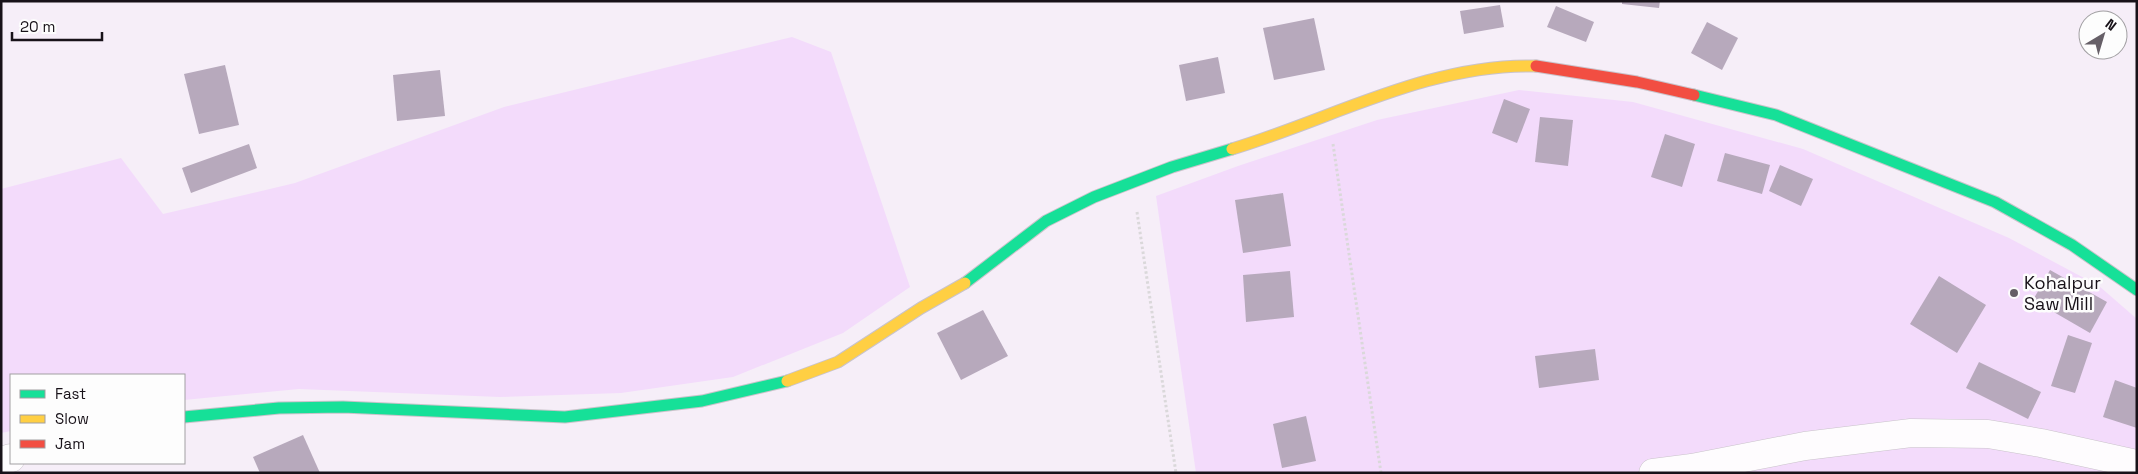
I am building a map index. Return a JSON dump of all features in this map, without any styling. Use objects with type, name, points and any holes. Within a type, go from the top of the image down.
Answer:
[{"type":"street","points":[[185,417],[280,408],[343,407],[478,414],[565,416],[702,401],[779,384],[838,362],[921,308],[960,287],[1046,220],[1094,197],[1172,167],[1255,142],[1383,94],[1459,72],[1534,66],[1637,82],[1776,115],[1995,202],[2072,245],[2137,290]]},
{"type":"street","points":[[1653,473],[1692,468],[1805,446],[1911,433],[1988,434],[2041,443],[2137,464]]},
{"type":"path","points":[[1329,113],[1381,473]]},
{"type":"path","points":[[1133,182],[1176,473]]},
{"type":"shaded area","points":[[792,37],[831,52],[910,287],[843,333],[733,377],[621,393],[500,397],[299,389],[185,400],[185,374],[10,374],[10,431],[1,433],[1,189],[121,158],[163,214],[295,183],[504,107]]},
{"type":"shaded area","points":[[1519,90],[1633,102],[1803,149],[2009,238],[2099,286],[2137,319],[2137,473],[1196,473],[1156,196],[1238,166],[1377,120]]},
{"type":"building","points":[[1622,1],[1660,1],[1659,8],[1622,4]]},
{"type":"building","points":[[1500,5],[1504,27],[1464,34],[1460,11]]},
{"type":"building","points":[[1556,6],[1594,22],[1586,42],[1547,27]]},
{"type":"building","points":[[1314,18],[1325,70],[1274,80],[1263,28]]},
{"type":"building","points":[[1707,22],[1738,38],[1722,70],[1691,53]]},
{"type":"building","points":[[1218,57],[1225,93],[1186,101],[1179,65]]},
{"type":"building","points":[[225,65],[239,125],[199,134],[184,74]]},
{"type":"building","points":[[440,70],[445,116],[397,121],[393,75]]},
{"type":"building","points":[[1504,99],[1530,109],[1517,143],[1492,133]]},
{"type":"building","points":[[1540,117],[1573,120],[1568,166],[1535,162]]},
{"type":"building","points":[[1665,134],[1695,144],[1682,187],[1651,177]]},
{"type":"building","points":[[249,144],[257,168],[191,193],[182,168]]},
{"type":"building","points":[[1725,153],[1770,165],[1762,194],[1717,181]]},
{"type":"building","points":[[1780,165],[1813,179],[1801,206],[1769,191]]},
{"type":"building","points":[[1283,193],[1291,246],[1243,253],[1235,200]]},
{"type":"building","points":[[2050,270],[2107,302],[2090,333],[2033,300]]},
{"type":"building","points":[[1290,271],[1294,317],[1246,322],[1243,275]]},
{"type":"building","points":[[1939,276],[1986,305],[1957,353],[1910,324]]},
{"type":"building","points":[[983,310],[1008,356],[961,380],[937,333]]},
{"type":"building","points":[[2068,335],[2092,343],[2075,393],[2051,386]]},
{"type":"building","points":[[1595,349],[1599,380],[1539,388],[1535,356]]},
{"type":"building","points":[[1979,362],[2041,392],[2028,419],[1966,388]]},
{"type":"building","points":[[2115,380],[2137,388],[2137,428],[2103,417]]},
{"type":"building","points":[[1306,416],[1316,461],[1282,468],[1273,424]]},
{"type":"building","points":[[303,435],[320,473],[260,473],[253,457]]},
{"type":"traffic: fast","points":[[1694,95],[1776,115],[1995,202],[2072,245],[2137,290]]},
{"type":"traffic: fast","points":[[965,283],[1046,221],[1094,197],[1172,167],[1232,149]]},
{"type":"traffic: fast","points":[[185,417],[279,408],[343,407],[565,417],[702,401],[787,381]]},
{"type":"traffic: slow","points":[[1232,149],[1419,83],[1457,73],[1496,67],[1536,66]]},
{"type":"traffic: slow","points":[[787,381],[838,362],[921,308],[965,283]]},
{"type":"traffic: jam","points":[[1536,66],[1637,82],[1694,95]]},
{"type":"place","name":"Kohalpur Saw Mill","points":[[2014,293]]}]
